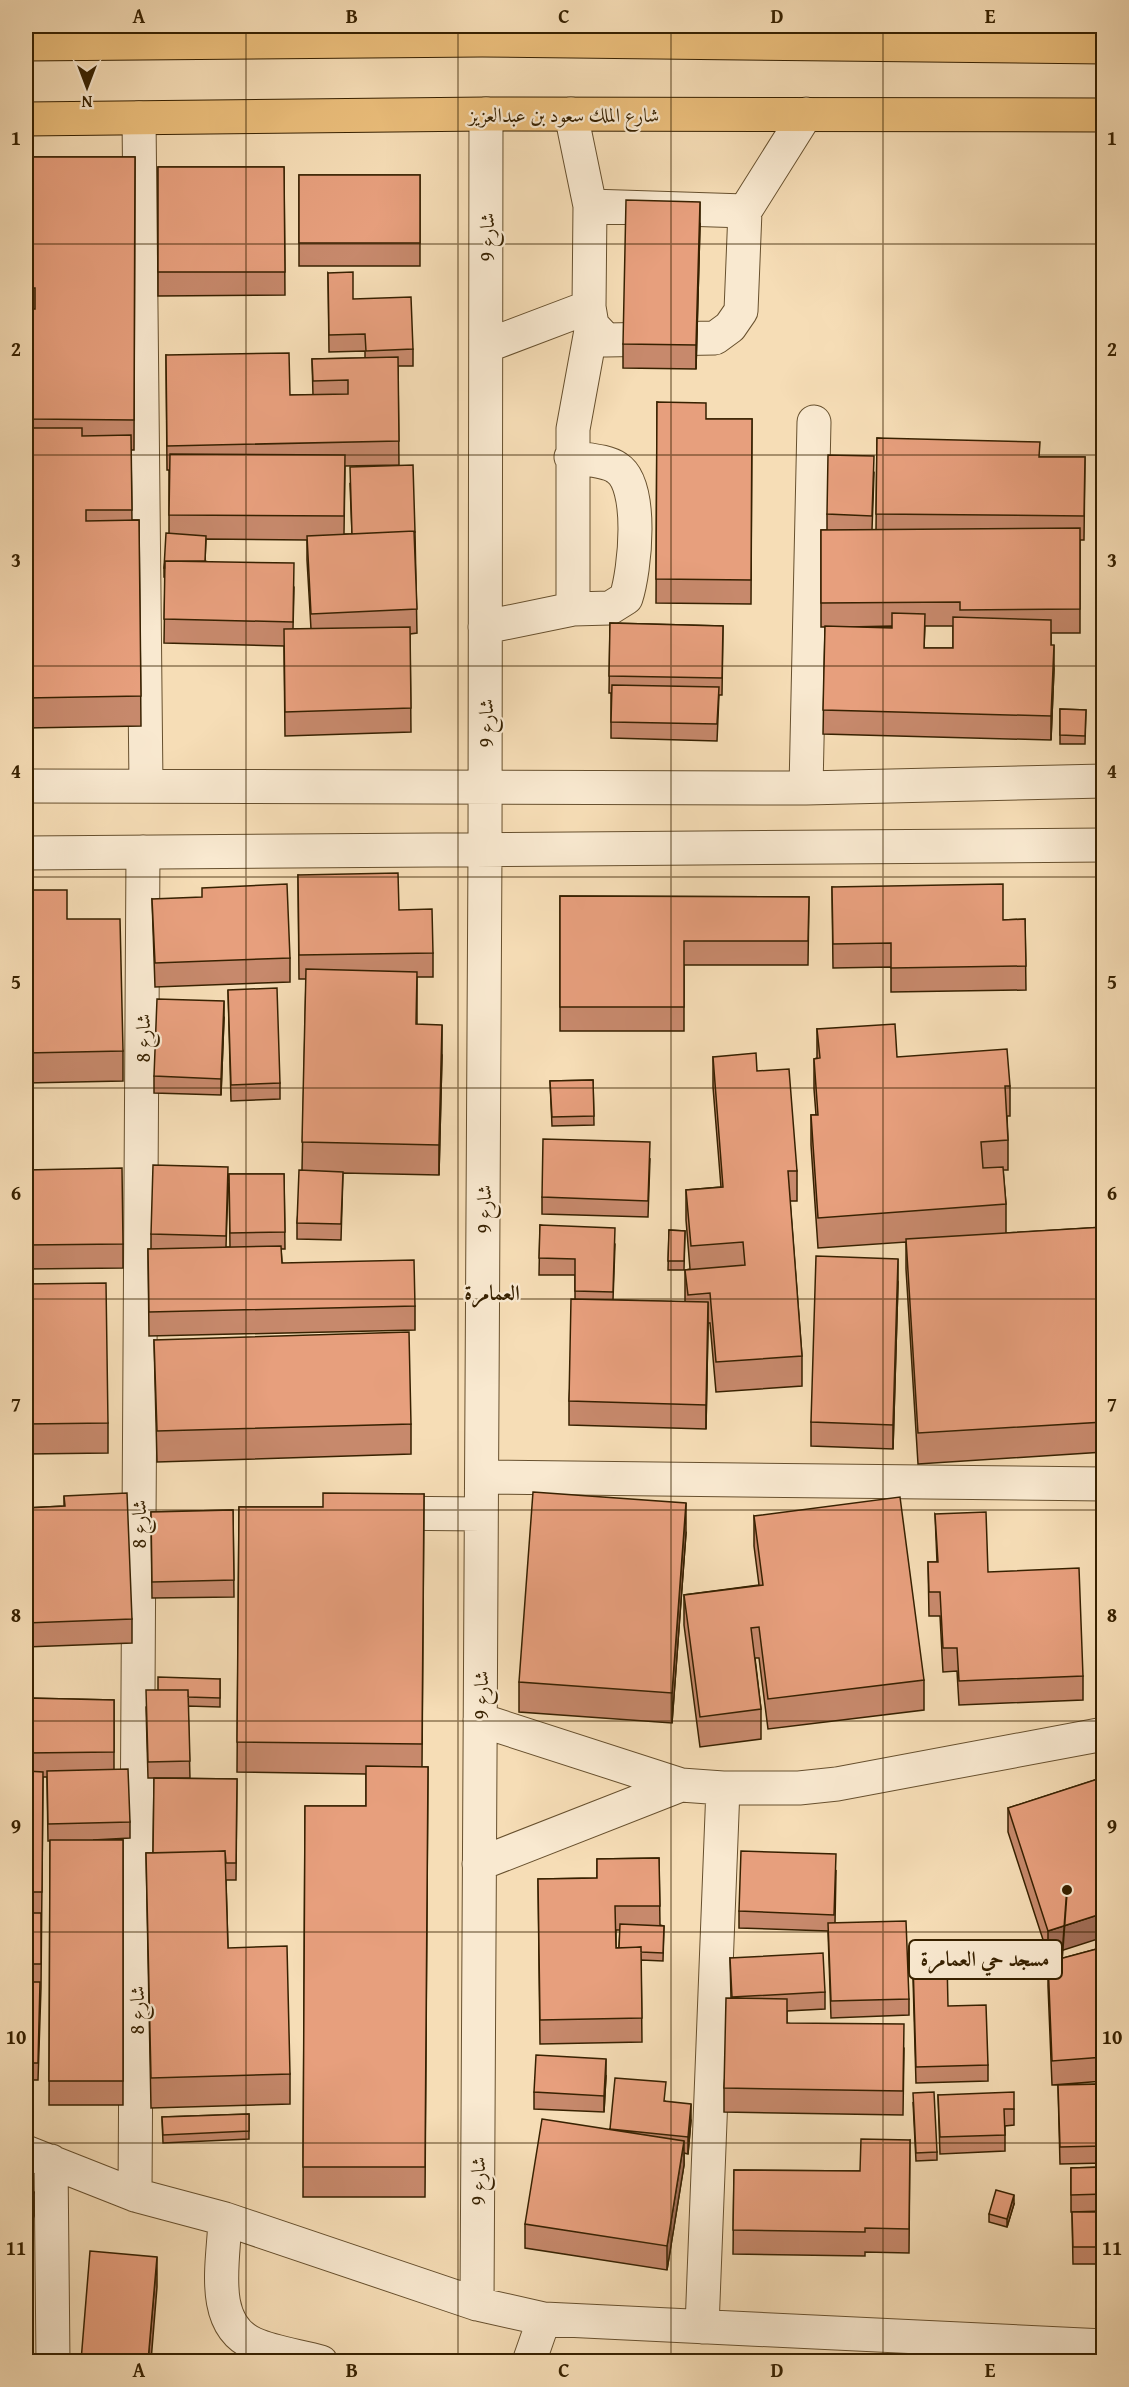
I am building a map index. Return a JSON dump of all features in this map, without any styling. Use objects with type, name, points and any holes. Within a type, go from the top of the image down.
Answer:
[{"type":"main road","points":[[26,44],[141,35],[482,33],[1104,47]]},
{"type":"main road","name":"شارع الملك سعود بن عبدالعزيز","points":[[26,119],[486,114],[1104,115]]},
{"type":"street","name":"شارع 9","points":[[477,2304],[485,850],[486,114]]},
{"type":"street","points":[[571,114],[590,206],[591,316],[573,429],[571,457],[573,609]]},
{"type":"street","points":[[591,316],[606,340],[715,338],[730,327],[741,311],[745,211],[806,114]]},
{"type":"street","points":[[139,118],[146,786]]},
{"type":"street","points":[[590,206],[745,211]]},
{"type":"street","points":[[486,346],[591,316]]},
{"type":"street","points":[[807,788],[814,422]]},
{"type":"street","points":[[485,627],[573,609],[610,608],[626,598],[632,579],[634,498],[629,479],[616,466],[571,457]]},
{"type":"street","points":[[26,786],[807,788],[1104,781]]},
{"type":"street","points":[[26,853],[1104,845]]},
{"type":"street","name":"شارع 8","points":[[135,2195],[143,852]]},
{"type":"street","points":[[482,1477],[1104,1484]]},
{"type":"street","points":[[104,1512],[174,1512]]},
{"type":"street","points":[[351,1513],[481,1514]]},
{"type":"street","points":[[480,1720],[681,1785],[723,1788],[799,1788],[837,1784],[1104,1734]]},
{"type":"street","points":[[479,1864],[681,1785]]},
{"type":"street","points":[[702,2327],[723,1788]]},
{"type":"street","points":[[53,2361],[38,2157],[135,2195],[225,2219],[477,2304],[544,2319],[1104,2346]]},
{"type":"street","points":[[225,2219],[222,2294],[225,2314],[235,2332],[255,2344],[321,2361]]},
{"type":"street","points":[[529,2361],[544,2319]]},
{"type":"building","points":[[26,157],[135,157],[134,420],[31,419],[31,333],[26,333],[26,309],[35,309],[35,288],[26,288]]},
{"type":"building","points":[[158,167],[284,167],[285,272],[158,272]]},
{"type":"building","points":[[299,175],[420,175],[420,243],[299,243]]},
{"type":"building","points":[[626,200],[700,202],[696,345],[623,344]]},
{"type":"building","points":[[353,272],[353,299],[411,297],[413,349],[366,351],[365,334],[329,335],[328,273]]},
{"type":"building","points":[[289,353],[290,395],[348,394],[348,380],[313,381],[312,359],[398,357],[399,441],[167,446],[166,355]]},
{"type":"building","points":[[657,402],[706,403],[706,419],[752,419],[751,580],[656,579]]},
{"type":"building","points":[[26,428],[82,428],[82,436],[131,435],[132,510],[86,510],[86,521],[139,520],[141,696],[26,698]]},
{"type":"building","points":[[877,438],[1040,442],[1039,457],[1085,457],[1084,516],[876,514]]},
{"type":"building","points":[[170,454],[345,455],[344,516],[169,515]]},
{"type":"building","points":[[828,455],[874,456],[872,516],[827,514]]},
{"type":"building","points":[[413,465],[415,532],[352,534],[350,467]]},
{"type":"building","points":[[1080,528],[1080,609],[960,610],[960,602],[821,603],[821,530]]},
{"type":"building","points":[[414,531],[417,609],[311,614],[307,536]]},
{"type":"building","points":[[166,533],[206,536],[205,561],[165,561],[164,568]]},
{"type":"building","points":[[165,561],[294,563],[293,622],[164,619]]},
{"type":"building","points":[[892,613],[925,614],[924,648],[953,648],[953,617],[1051,620],[1051,645],[1054,645],[1051,716],[823,710],[825,626],[892,628]]},
{"type":"building","points":[[610,623],[723,626],[722,678],[609,676]]},
{"type":"building","points":[[410,627],[411,708],[285,712],[284,629]]},
{"type":"building","points":[[612,685],[719,687],[717,724],[611,722]]},
{"type":"building","points":[[1060,709],[1086,710],[1085,736],[1060,735]]},
{"type":"building","points":[[398,873],[399,910],[432,909],[433,953],[299,955],[298,875]]},
{"type":"building","points":[[287,884],[290,958],[155,963],[152,899],[202,897],[202,888]]},
{"type":"building","points":[[1003,884],[1003,920],[1025,919],[1026,966],[891,968],[891,943],[833,944],[832,887]]},
{"type":"building","points":[[26,890],[67,890],[67,919],[120,919],[123,1051],[26,1053]]},
{"type":"building","points":[[560,896],[809,897],[808,941],[684,941],[684,1007],[560,1007]]},
{"type":"building","points":[[306,969],[417,972],[416,1024],[442,1025],[439,1145],[302,1142]]},
{"type":"building","points":[[277,988],[280,1083],[231,1085],[228,990]]},
{"type":"building","points":[[157,999],[224,1001],[221,1079],[154,1076]]},
{"type":"building","points":[[895,1024],[897,1057],[1007,1049],[1010,1086],[1005,1086],[1008,1140],[981,1142],[983,1168],[1003,1167],[1006,1204],[818,1218],[811,1115],[818,1115],[814,1059],[820,1058],[817,1029]]},
{"type":"building","points":[[756,1053],[757,1071],[789,1069],[797,1171],[788,1171],[802,1356],[716,1362],[710,1293],[688,1295],[685,1270],[745,1265],[743,1242],[691,1246],[686,1190],[723,1187],[713,1057]]},
{"type":"building","points":[[593,1080],[594,1116],[552,1117],[550,1081]]},
{"type":"building","points":[[543,1139],[650,1142],[648,1201],[542,1197]]},
{"type":"building","points":[[153,1165],[228,1167],[226,1236],[151,1234]]},
{"type":"building","points":[[122,1168],[123,1244],[26,1245],[26,1170]]},
{"type":"building","points":[[299,1170],[343,1172],[341,1224],[297,1223]]},
{"type":"building","points":[[229,1174],[284,1174],[285,1232],[230,1233]]},
{"type":"building","points":[[540,1225],[615,1228],[613,1292],[575,1291],[575,1259],[539,1258]]},
{"type":"building","points":[[1104,1227],[1104,1422],[918,1433],[906,1239]]},
{"type":"building","points":[[669,1230],[685,1231],[684,1261],[668,1261]]},
{"type":"building","points":[[281,1246],[282,1263],[414,1260],[415,1306],[149,1312],[148,1249]]},
{"type":"building","points":[[816,1256],[898,1259],[893,1425],[811,1422]]},
{"type":"building","points":[[106,1283],[108,1423],[26,1424],[26,1284]]},
{"type":"building","points":[[571,1299],[708,1302],[706,1405],[569,1401]]},
{"type":"building","points":[[409,1332],[411,1424],[157,1431],[154,1340]]},
{"type":"building","points":[[533,1492],[686,1503],[672,1693],[519,1682]]},
{"type":"building","points":[[127,1493],[132,1619],[26,1623],[26,1508],[65,1506],[64,1496]]},
{"type":"building","points":[[323,1493],[424,1494],[422,1744],[237,1742],[239,1507],[323,1507]]},
{"type":"building","points":[[900,1497],[924,1680],[768,1699],[759,1627],[751,1628],[761,1709],[700,1717],[684,1595],[763,1585],[754,1516]]},
{"type":"building","points":[[233,1510],[234,1580],[152,1582],[151,1512]]},
{"type":"building","points":[[986,1512],[988,1572],[1079,1568],[1083,1676],[959,1681],[957,1648],[943,1648],[940,1592],[929,1592],[928,1562],[938,1562],[935,1514]]},
{"type":"building","points":[[158,1677],[220,1679],[220,1698],[188,1697],[188,1690],[158,1690]]},
{"type":"building","points":[[146,1690],[188,1690],[190,1761],[148,1762]]},
{"type":"building","points":[[26,1698],[114,1700],[114,1752],[26,1753]]},
{"type":"building","points":[[366,1766],[428,1767],[425,2167],[303,2167],[305,1806],[366,1806]]},
{"type":"building","points":[[128,1769],[130,1822],[48,1824],[47,1771]]},
{"type":"building","points":[[26,1771],[43,1772],[42,1892],[26,1892]]},
{"type":"building","points":[[1104,1777],[1104,1831],[1100,1832],[1104,1843],[1104,1913],[1048,1931],[1008,1808]]},
{"type":"building","points":[[154,1778],[237,1779],[236,1863],[226,1863],[225,1851],[153,1853]]},
{"type":"building","points":[[50,1840],[123,1840],[123,2081],[49,2081]]},
{"type":"building","points":[[225,1851],[228,1948],[287,1946],[290,2074],[151,2078],[146,1853]]},
{"type":"building","points":[[741,1851],[836,1854],[834,1915],[739,1911]]},
{"type":"building","points":[[659,1858],[660,1906],[615,1906],[616,1948],[641,1947],[642,2018],[540,2020],[538,1879],[597,1878],[597,1859]]},
{"type":"building","points":[[26,1913],[41,1913],[41,1964],[26,1964]]},
{"type":"building","points":[[906,1921],[909,1999],[831,2001],[828,1923]]},
{"type":"building","points":[[620,1924],[664,1926],[663,1953],[641,1952],[641,1947],[619,1948]]},
{"type":"building","points":[[1104,1947],[1104,2057],[1052,2061],[1048,1962]]},
{"type":"building","points":[[823,1953],[825,1992],[732,1997],[730,1958]]},
{"type":"building","points":[[947,1960],[948,2006],[986,2005],[988,2065],[916,2067],[913,1962]]},
{"type":"building","points":[[26,1982],[40,1982],[38,2063],[26,2063]]},
{"type":"building","points":[[726,1998],[787,1999],[787,2023],[904,2024],[903,2091],[724,2088]]},
{"type":"building","points":[[536,2055],[606,2059],[604,2096],[534,2092]]},
{"type":"building","points":[[615,2078],[666,2082],[664,2101],[691,2104],[688,2137],[610,2129]]},
{"type":"building","points":[[1104,2084],[1104,2146],[1060,2147],[1058,2085]]},
{"type":"building","points":[[934,2092],[937,2152],[916,2153],[913,2093]]},
{"type":"building","points":[[1014,2092],[1014,2109],[1004,2109],[1005,2135],[940,2137],[938,2095]]},
{"type":"building","points":[[249,2114],[249,2131],[163,2135],[162,2117]]},
{"type":"building","points":[[542,2119],[684,2141],[667,2246],[525,2224]]},
{"type":"building","points":[[861,2139],[910,2140],[909,2229],[865,2228],[865,2232],[733,2230],[734,2170],[860,2171]]},
{"type":"building","points":[[1104,2167],[1104,2194],[1071,2195],[1071,2168]]},
{"type":"building","points":[[26,2189],[34,2192],[26,2219]]},
{"type":"building","points":[[996,2190],[1014,2195],[1007,2219],[989,2214]]},
{"type":"building","points":[[1072,2212],[1104,2212],[1104,2247],[1073,2247]]},
{"type":"building","points":[[90,2251],[157,2257],[148,2361],[81,2361]]},
{"type":"building","points":[[26,2299],[28,2300],[26,2361]]},
{"type":"place","name":"مسجد حي العمامرة","points":[[1067,1890]]},
{"type":"district","name":"العمامرة","points":[[492,1292]]}]
